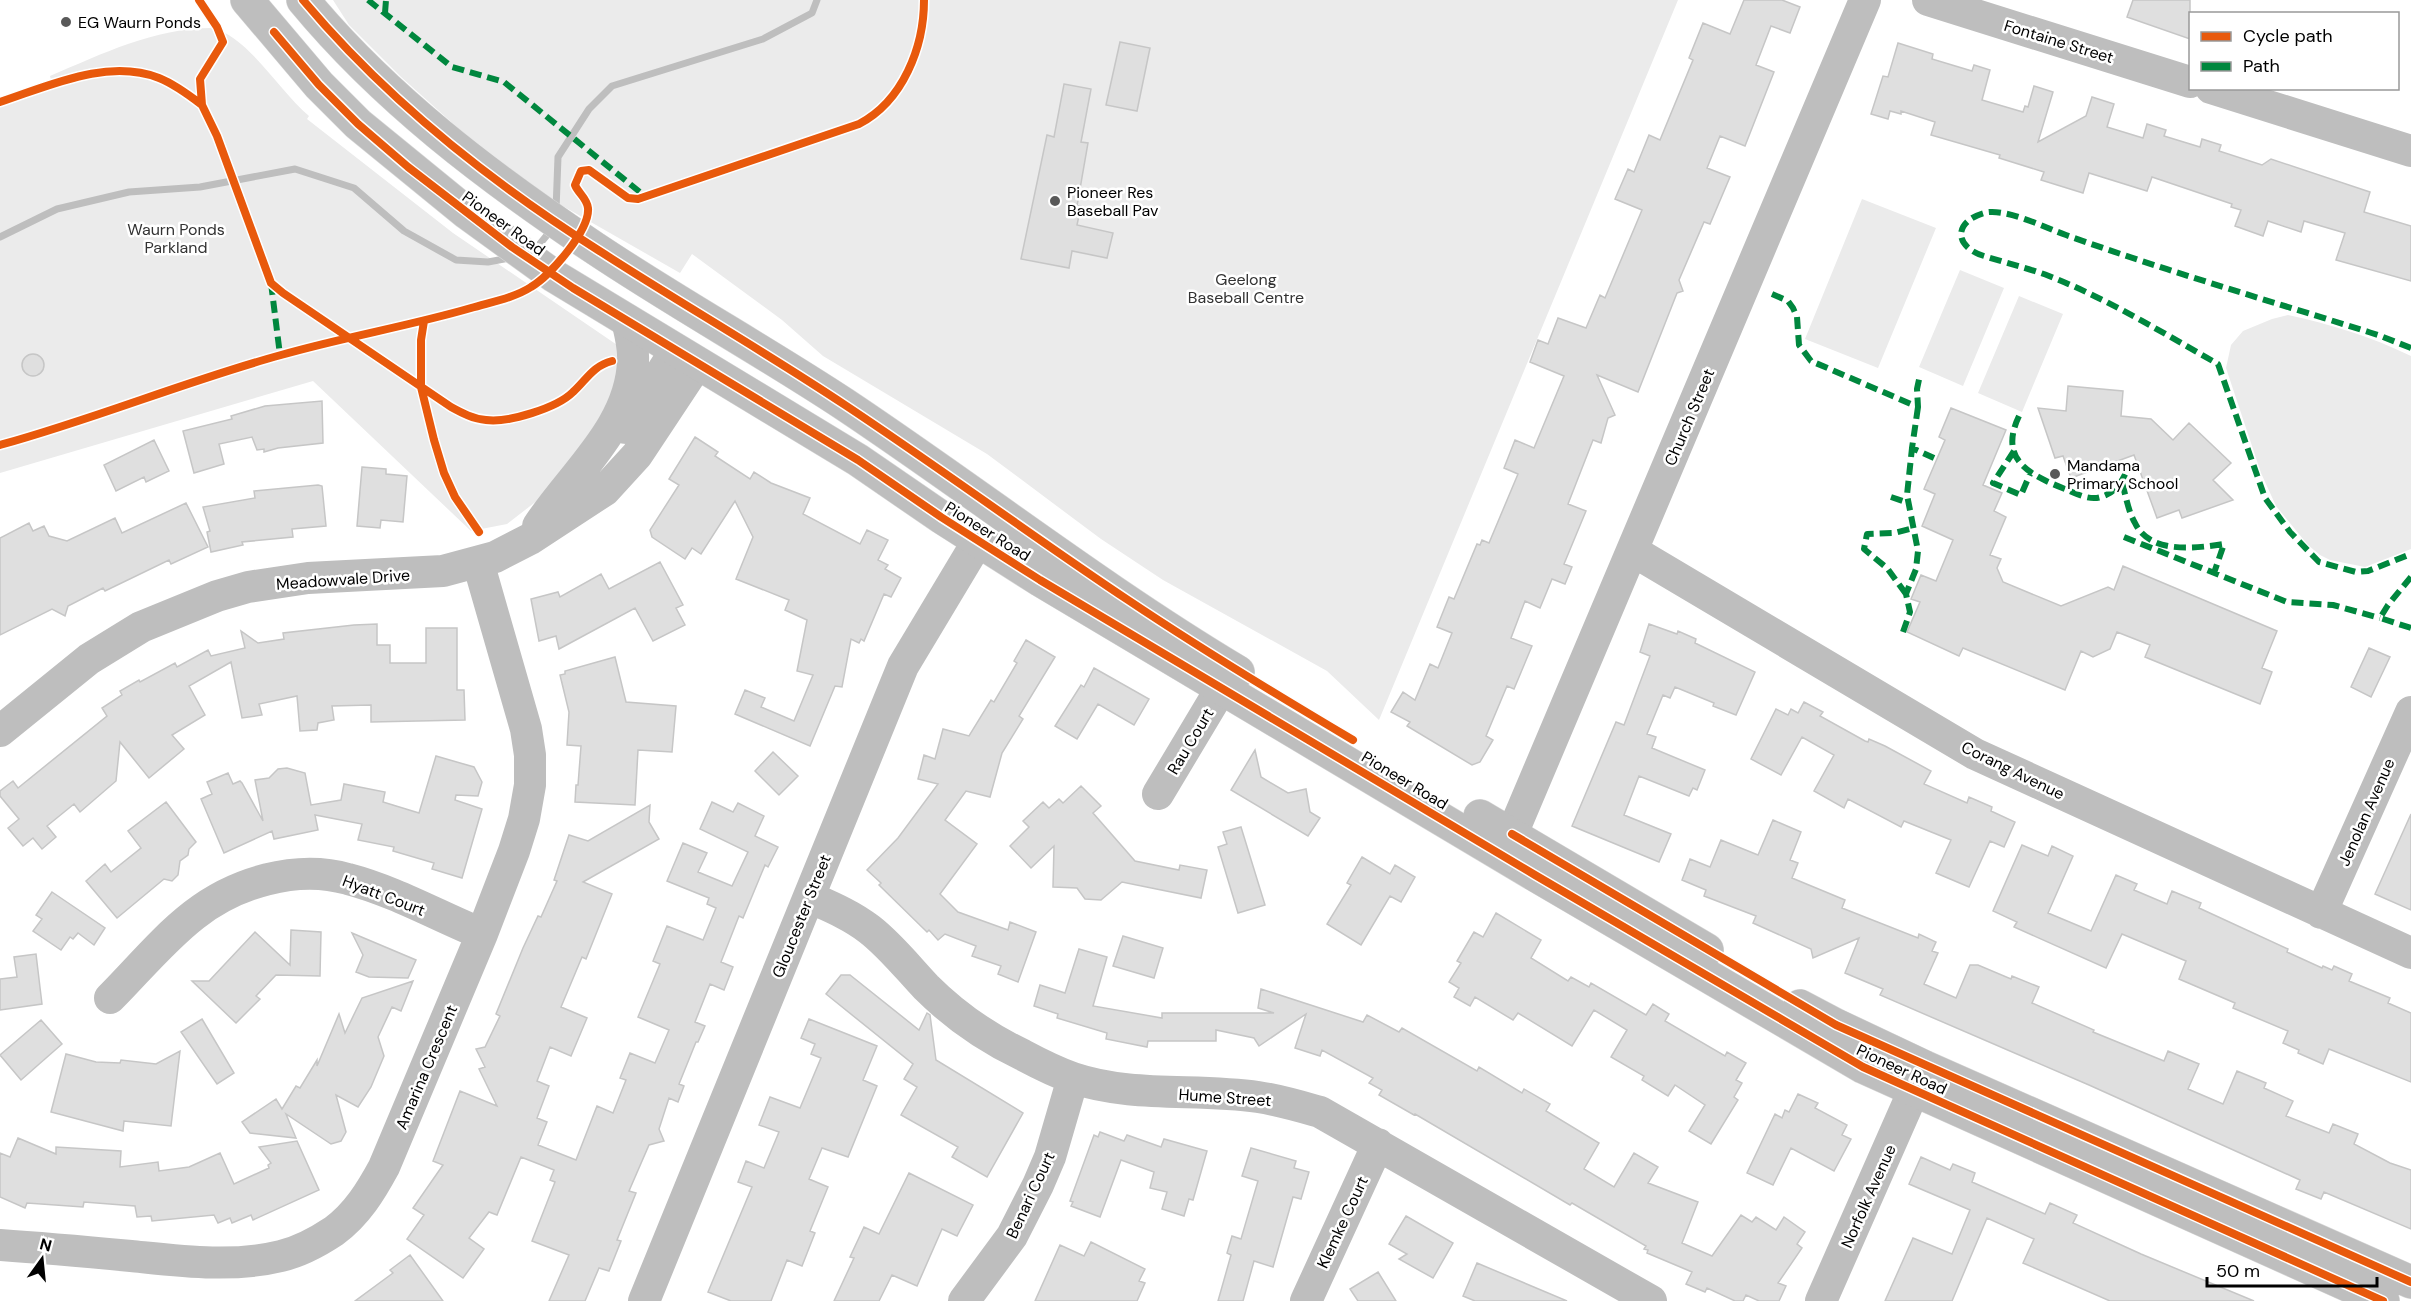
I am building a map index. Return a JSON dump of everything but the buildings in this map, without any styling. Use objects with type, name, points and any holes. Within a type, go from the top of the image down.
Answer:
[{"type":"main road","name":"Pioneer Road","points":[[247,0],[319,85],[358,124],[467,213],[573,288],[858,460],[1040,580],[1228,678],[1508,845],[1808,1010],[1919,1078],[2384,1301]]},
{"type":"main road","name":"Pioneer Road","points":[[303,0],[321,22],[392,94],[488,174],[595,249],[844,404],[996,510],[1228,678]]},
{"type":"main road","points":[[687,356],[709,320]]},
{"type":"main road","points":[[978,541],[996,510]]},
{"type":"main road","name":"Pioneer Road","points":[[1919,1078],[2411,1282]]},
{"type":"street","name":"Church Street","points":[[1508,845],[1865,0]]},
{"type":"street","name":"Fontaine Street","points":[[1928,0],[2189,82]]},
{"type":"street","points":[[2217,90],[2411,151]]},
{"type":"street","points":[[535,536],[559,497],[587,464],[615,421],[627,391],[633,362],[627,320]]},
{"type":"street","name":"Meadowvale Drive","points":[[0,731],[89,659],[141,627],[217,596],[278,582],[308,578],[443,571],[495,557],[535,536],[605,490],[637,455],[687,356]]},
{"type":"street","name":"Gloucester Street","points":[[644,1301],[903,666],[978,541]]},
{"type":"street","name":"Corang Avenue","points":[[1633,551],[1975,754],[2411,952]]},
{"type":"street","name":"Amarina Crescent","points":[[0,1245],[206,1263],[250,1262],[283,1256],[334,1231],[354,1214],[369,1194],[384,1167],[482,934],[524,819],[530,785],[530,755],[516,690],[478,562]]},
{"type":"street","name":"Rau Court","points":[[1158,794],[1228,678]]},
{"type":"street","name":"Jenolan Avenue","points":[[2321,913],[2411,712]]},
{"type":"street","name":"Hyatt Court","points":[[110,998],[171,935],[212,902],[234,890],[258,882],[286,877],[316,874],[346,878],[482,934]]},
{"type":"street","name":"Hume Street","points":[[809,897],[870,930],[928,989],[958,1015],[1022,1055],[1073,1078],[1119,1088],[1173,1093],[1256,1096],[1320,1112],[1651,1301]]},
{"type":"street","name":"Benari Court","points":[[964,1301],[1012,1236],[1038,1185],[1050,1157],[1073,1078]]},
{"type":"street","name":"Norfolk Avenue","points":[[1821,1301],[1919,1078]]},
{"type":"street","name":"Klemke Court","points":[[1306,1301],[1378,1144]]},
{"type":"green space","name":"Geelong Baseball Centre","points":[[333,0],[1678,0],[1379,720],[1327,671],[1163,580],[1101,539],[987,454],[823,356],[782,320],[692,254],[680,273],[547,197],[459,129],[400,76],[349,25]]},
{"type":"green space","name":"Waurn Ponds Parkland","points":[[212,28],[225,33],[251,53],[309,116],[307,119],[453,233],[623,349],[617,394],[547,493],[507,524],[471,531],[313,381],[0,473],[0,105],[53,88],[50,76],[129,44],[170,32]]},
{"type":"green space","points":[[1862,199],[1936,228],[1878,368],[1805,339]]},
{"type":"green space","points":[[1960,270],[2004,288],[1963,386],[1919,367]]},
{"type":"green space","points":[[2019,296],[2063,314],[2022,412],[1978,393]]},
{"type":"green space","points":[[2288,315],[2351,332],[2411,356],[2411,549],[2365,567],[2330,560],[2308,545],[2276,506],[2261,473],[2226,368],[2231,345],[2243,331]]},
{"type":"waterway","points":[[556,210],[558,157],[589,109],[612,86],[763,39],[812,13],[817,0]]},
{"type":"waterway","points":[[0,237],[57,209],[129,192],[200,187],[295,169],[354,188],[404,231],[456,260],[488,262],[510,258]]},
{"type":"waterway","points":[[534,251],[552,229]]},
{"type":"marked path","points":[[368,0],[452,67],[504,82],[646,197]]},
{"type":"marked path","points":[[385,13],[386,0]]},
{"type":"marked path","points":[[2411,348],[2378,335],[2144,262],[2013,215],[1984,213],[1974,217],[1962,228],[1963,241],[1974,252],[2041,273],[2093,295],[2218,364],[2265,498],[2290,532],[2319,562],[2356,572],[2368,571],[2411,554]]},
{"type":"marked path","points":[[271,283],[280,355]]},
{"type":"marked path","points":[[1772,294],[1788,301],[1793,308],[1797,317],[1799,345],[1811,361],[1918,407],[1917,389],[1920,375]]},
{"type":"marked path","points":[[1918,407],[1912,448],[1934,458]]},
{"type":"marked path","points":[[2019,416],[2012,444],[2015,455],[2021,464],[2052,484],[2082,496],[2101,497],[2116,488],[2130,463]]},
{"type":"marked path","points":[[1903,632],[1910,612],[1906,594],[1916,569],[1918,551],[1907,495],[1912,448]]},
{"type":"marked path","points":[[2014,451],[1993,483],[2021,495],[2030,474]]},
{"type":"marked path","points":[[2122,483],[2133,518],[2142,533],[2151,540],[2163,545],[2188,548],[2224,544],[2214,573]]},
{"type":"marked path","points":[[1891,497],[1909,503]]},
{"type":"marked path","points":[[1906,594],[1887,568],[1864,549],[1867,534],[1894,533],[1914,528]]},
{"type":"marked path","points":[[2124,537],[2287,602],[2333,605],[2380,618]]},
{"type":"marked path","points":[[2411,577],[2380,618],[2411,628]]},
{"type":"cycle path","points":[[199,0],[217,27],[223,42],[200,79],[202,105],[217,136],[271,283],[451,407],[477,418],[495,420],[519,417],[556,404],[573,392],[595,370],[612,361]]},
{"type":"cycle path","points":[[303,0],[335,36],[404,104],[479,167],[557,224],[784,365],[916,453],[1092,576],[1239,672],[1353,740]]},
{"type":"cycle path","points":[[0,445],[71,424],[246,365],[448,314],[524,291],[539,281],[558,263],[583,228],[588,208],[575,185],[581,171],[589,170],[628,198],[638,199],[859,124],[888,102],[908,71],[920,36],[924,0]]},
{"type":"cycle path","points":[[274,32],[319,85],[358,124],[408,167],[512,247],[573,288],[858,460],[941,517],[1040,580],[1863,1067],[2383,1301]]},
{"type":"cycle path","points":[[0,102],[78,76],[119,71],[159,78],[202,105]]},
{"type":"cycle path","points":[[424,321],[421,340],[421,387],[434,440],[444,473],[455,497],[479,532]]},
{"type":"cycle path","points":[[1512,834],[1836,1025],[2411,1282]]},
{"type":"place","name":"EG Waurn Ponds","points":[[66,22]]},
{"type":"place","name":"Pioneer Res Baseball Pav","points":[[1055,201]]},
{"type":"place","name":"Mandama Primary School","points":[[2055,474]]}]
